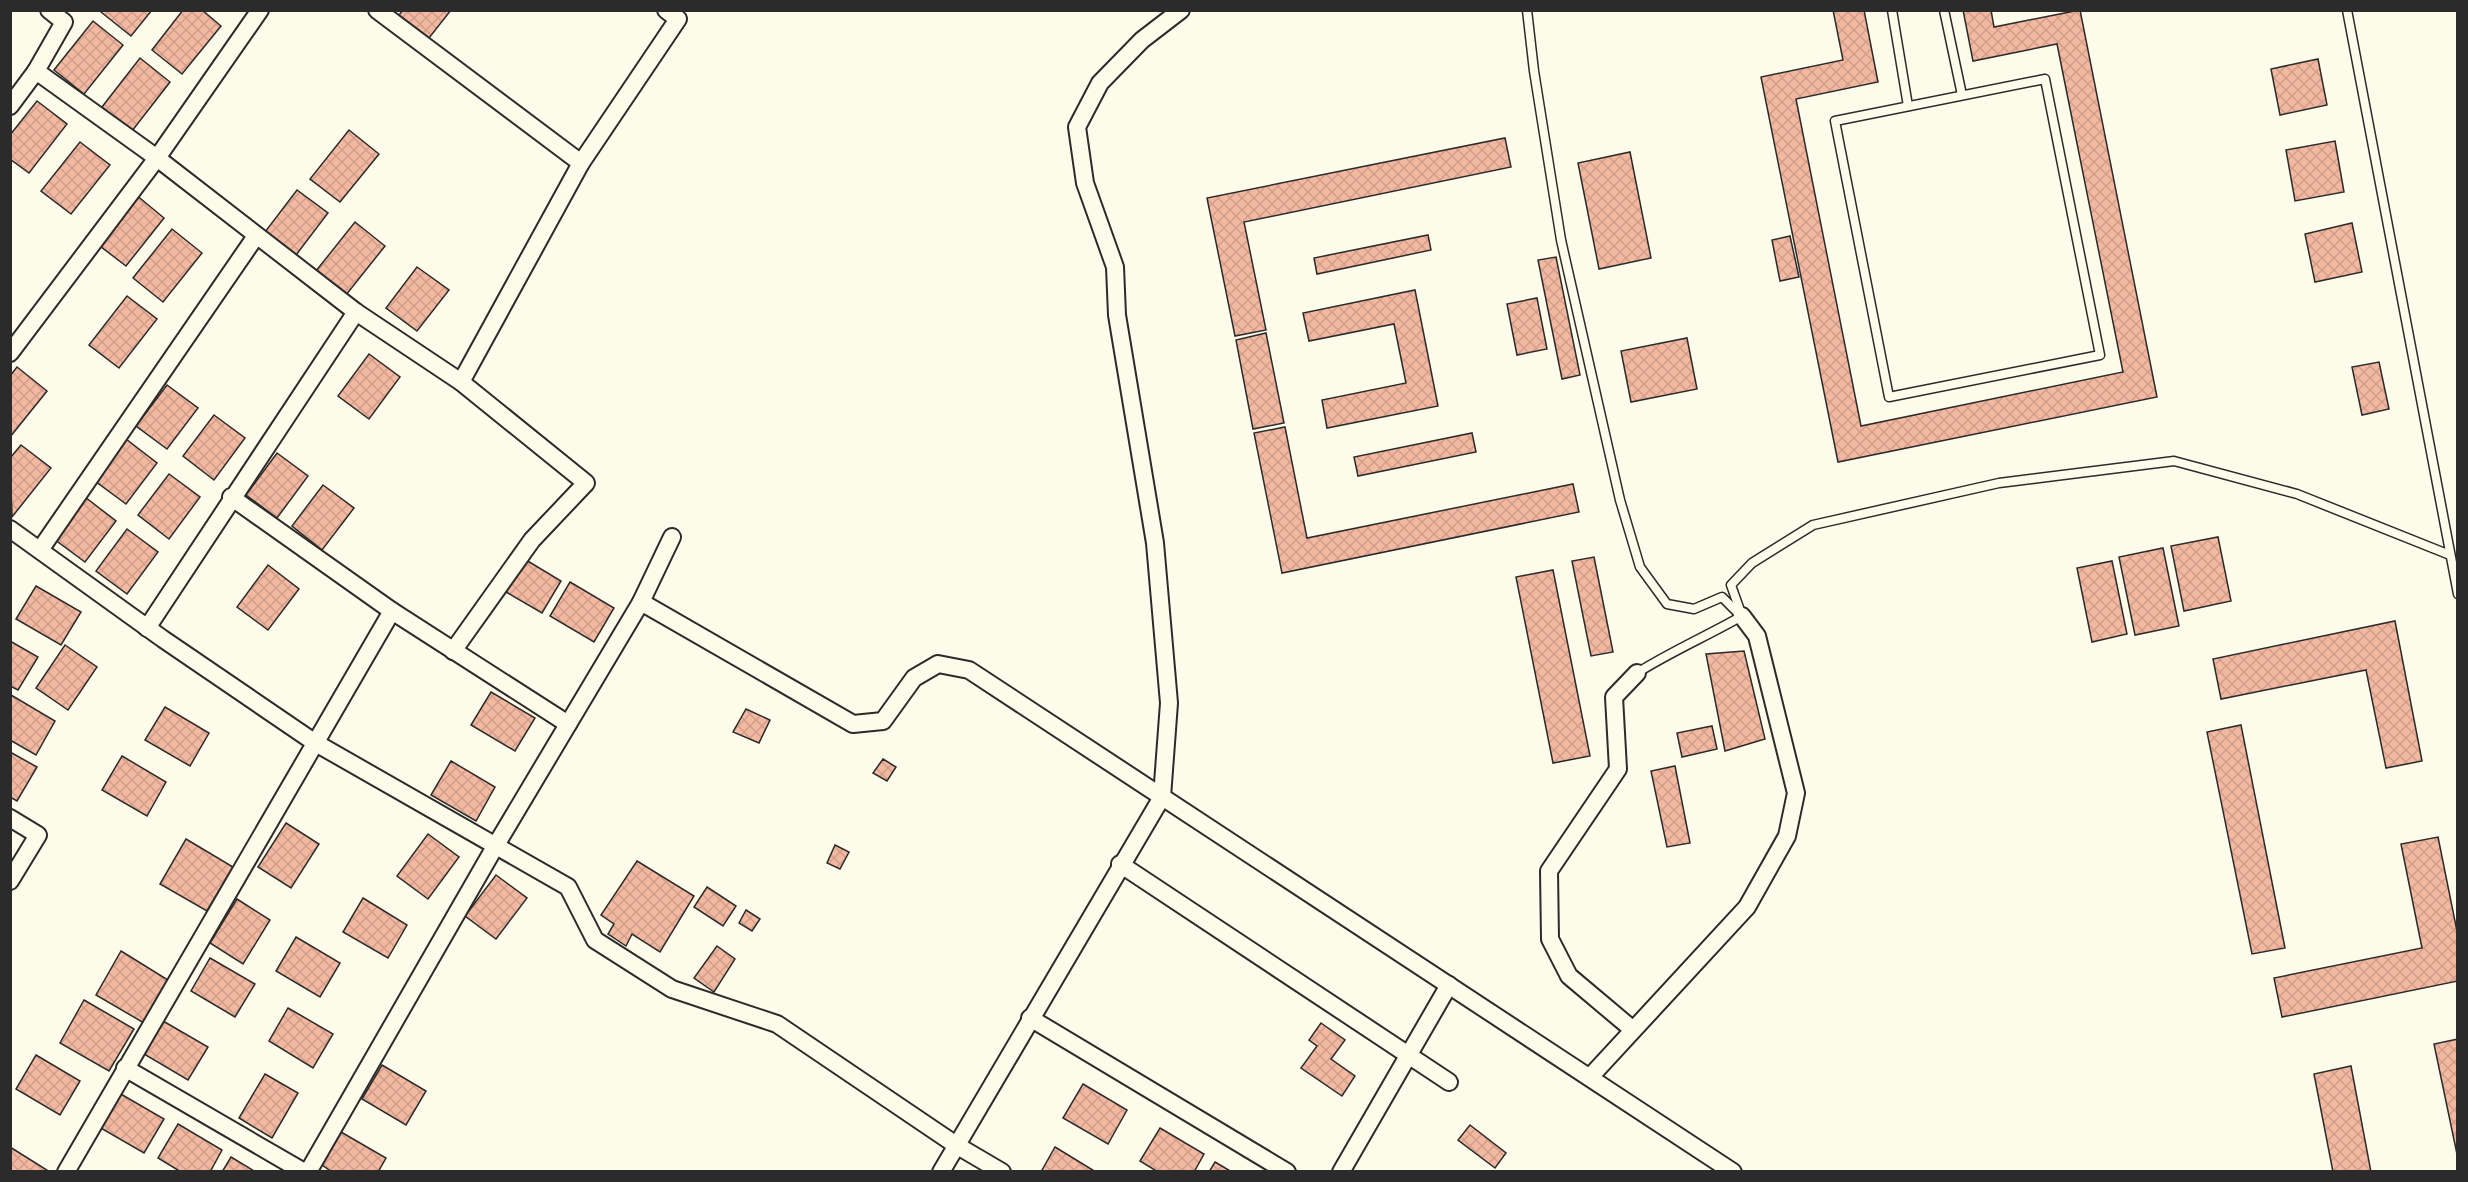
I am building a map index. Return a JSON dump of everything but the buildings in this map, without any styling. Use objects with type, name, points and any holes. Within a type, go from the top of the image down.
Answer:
[{"type":"street","points":[[10,106],[36,71],[68,16],[49,10]]},
{"type":"street","points":[[10,354],[157,158],[260,10]]},
{"type":"street","points":[[376,10],[581,163]]},
{"type":"street","points":[[460,382],[581,163],[678,19],[666,10]]},
{"type":"street","points":[[941,1172],[1120,864],[1162,797],[1169,703],[1155,543],[1117,315],[1115,267],[1085,183],[1077,127],[1100,83],[1142,40],[1181,10]]},
{"type":"street","points":[[36,71],[157,158],[356,312],[460,382],[586,483],[532,540],[453,651]]},
{"type":"street","points":[[40,550],[256,236]]},
{"type":"street","points":[[147,628],[231,497],[356,312]]},
{"type":"street","points":[[231,497],[392,611],[568,724]]},
{"type":"street","points":[[10,529],[147,628],[314,742],[568,887],[595,940],[672,989],[777,1024],[1002,1172]]},
{"type":"street","points":[[125,1068],[306,1172],[496,845],[641,602],[672,537]]},
{"type":"street","points":[[641,602],[852,724],[883,721],[914,678],[938,664],[969,670],[1733,1172]]},
{"type":"street","points":[[66,1172],[392,611]]},
{"type":"street","points":[[1590,1077],[1747,907],[1787,836],[1796,793],[1757,636],[1742,616]]},
{"type":"street","points":[[1632,1029],[1569,976],[1550,939],[1549,871],[1618,769],[1614,697],[1637,673]]},
{"type":"street","points":[[10,818],[38,835],[10,881]]},
{"type":"street","points":[[1120,864],[1449,1082]]},
{"type":"street","points":[[1341,1172],[1449,985]]},
{"type":"street","points":[[1030,1018],[1287,1172]]},
{"type":"lane","points":[[1527,10],[1534,70],[1561,240],[1620,500],[1640,567],[1667,604],[1694,609],[1722,597],[1742,616]]},
{"type":"lane","points":[[1892,10],[1908,106]]},
{"type":"lane","points":[[1944,10],[1962,95]]},
{"type":"lane","points":[[2347,10],[2457,594]]},
{"type":"lane","points":[[2046,79],[2100,355],[1889,397],[1835,121],[1908,106],[2046,79]]},
{"type":"lane","points":[[1742,616],[1731,585],[1752,562],[1813,525],[1999,483],[2174,461],[2297,494],[2450,555]]},
{"type":"lane","points":[[1637,673],[1670,652],[1703,638],[1742,616]]}]
